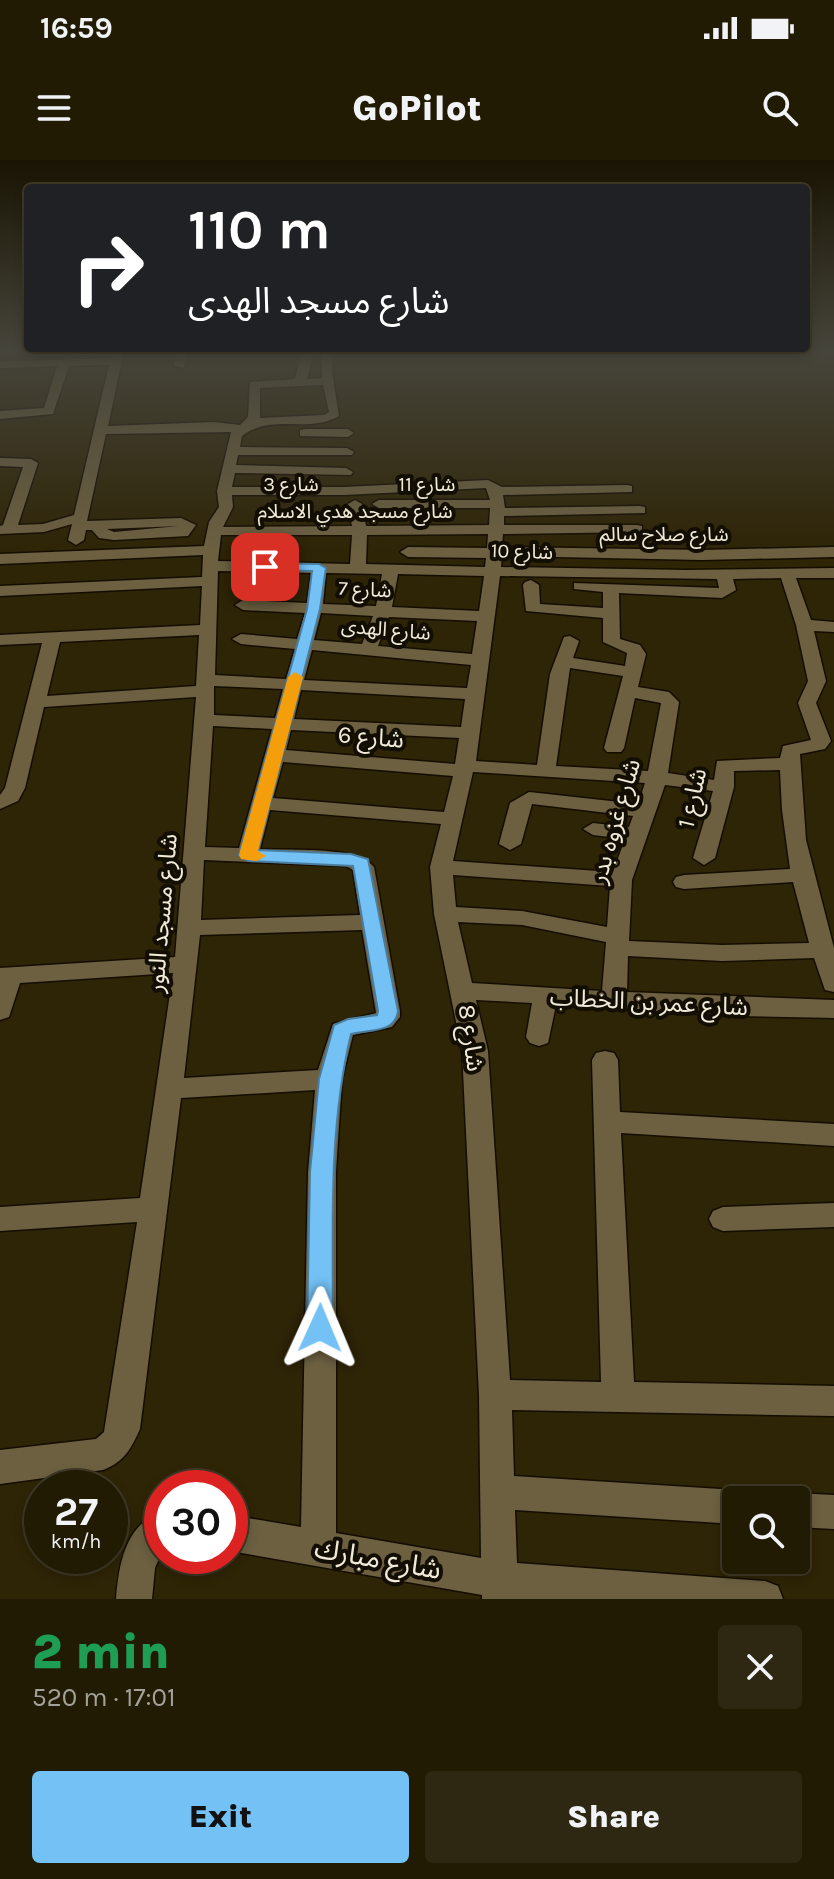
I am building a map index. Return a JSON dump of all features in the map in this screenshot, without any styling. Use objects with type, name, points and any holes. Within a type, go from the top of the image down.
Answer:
[{"type":"street","points":[[73,556],[86,523],[103,417]]},
{"type":"street","name":"شارع مسجد النور","points":[[0,1467],[87,1459],[103,1454],[116,1443],[123,1429],[186,964],[204,720],[211,557],[236,460],[254,417]]},
{"type":"street","points":[[337,417],[347,452],[344,491]]},
{"type":"street","points":[[236,460],[340,424]]},
{"type":"street","points":[[100,430],[214,426],[236,460],[344,491],[494,526],[637,529]]},
{"type":"street","points":[[236,460],[347,452]]},
{"type":"street","points":[[236,460],[346,472]]},
{"type":"street","name":"شارع 3","points":[[236,460],[355,504]]},
{"type":"street","points":[[0,462],[31,463],[4,530],[86,523],[181,522],[189,525],[183,533],[114,536],[104,535],[86,523]]},
{"type":"street","points":[[494,526],[618,486]]},
{"type":"street","points":[[355,504],[360,531],[358,568]]},
{"type":"street","name":"شارع 11","points":[[355,504],[402,504],[494,526]]},
{"type":"street","points":[[368,650],[403,563],[408,531],[402,504]]},
{"type":"street","points":[[494,526],[640,510]]},
{"type":"street","name":"شارع مسجد هدي الاسلام","points":[[211,557],[360,531],[408,531],[436,524],[494,526]]},
{"type":"street","points":[[494,526],[531,585],[532,608],[612,614]]},
{"type":"street","name":"شارع 10","points":[[211,557],[319,568],[358,568],[403,563],[494,526],[723,574],[834,573]]},
{"type":"street","name":"شارع صلاح سالم","points":[[494,526],[688,555],[834,552]]},
{"type":"street","name":"شارع 8","points":[[494,526],[464,768],[441,867],[445,914],[465,991],[475,1051],[495,1395],[501,1590]]},
{"type":"street","points":[[0,559],[211,557]]},
{"type":"street","points":[[0,591],[211,557]]},
{"type":"street","points":[[248,855],[314,609],[319,568]]},
{"type":"street","points":[[531,585],[722,593],[728,590],[723,574]]},
{"type":"street","points":[[787,574],[824,672],[807,703],[821,741],[811,747]]},
{"type":"street","points":[[611,589],[612,642],[637,651],[614,748]]},
{"type":"street","name":"شارع 7","points":[[243,605],[485,616]]},
{"type":"street","points":[[804,625],[834,627]]},
{"type":"street","points":[[0,640],[207,630]]},
{"type":"street","points":[[0,803],[11,797],[15,788],[52,638]]},
{"type":"street","name":"شارع الهدى","points":[[241,639],[478,660]]},
{"type":"street","points":[[546,770],[562,662],[570,641]]},
{"type":"street","points":[[562,662],[630,681]]},
{"type":"street","name":"شارع غزوه بدر","points":[[614,1000],[621,880],[657,778],[670,699],[630,681]]},
{"type":"street","points":[[36,702],[205,686],[294,682],[474,694]]},
{"type":"street","points":[[204,720],[283,721],[468,733]]},
{"type":"street","points":[[834,750],[811,747],[790,750],[800,875],[823,922],[823,950],[834,984]]},
{"type":"street","name":"شارع 6","points":[[274,755],[464,768],[546,770],[657,778],[724,787]]},
{"type":"street","name":"شارع 1","points":[[704,858],[724,787],[723,768],[728,763],[791,764]]},
{"type":"street","points":[[510,844],[520,803],[529,798],[646,811]]},
{"type":"street","points":[[262,803],[451,819]]},
{"type":"street","points":[[593,829],[638,834]]},
{"type":"street","points":[[194,853],[357,861],[363,867],[373,922],[388,1017],[382,1022],[348,1026],[342,1030],[329,1079],[322,1172],[318,1547]]},
{"type":"street","points":[[441,867],[621,880]]},
{"type":"street","points":[[684,882],[800,875]]},
{"type":"street","points":[[445,914],[522,918],[617,942],[722,953],[823,950]]},
{"type":"street","points":[[189,928],[373,922]]},
{"type":"street","points":[[0,1011],[5,976],[186,964]]},
{"type":"street","name":"شارع عمر بن الخطاب","points":[[465,991],[834,1009]]},
{"type":"street","points":[[539,1037],[545,996]]},
{"type":"street","points":[[605,1060],[618,1397]]},
{"type":"street","points":[[169,1089],[329,1079]]},
{"type":"street","points":[[608,1122],[834,1135]]},
{"type":"street","points":[[0,1219],[153,1209]]},
{"type":"street","points":[[723,1219],[834,1215]]},
{"type":"street","points":[[495,1395],[834,1401]]},
{"type":"street","points":[[498,1492],[722,1506]]},
{"type":"street","points":[[810,1511],[834,1512]]},
{"type":"street","name":"شارع مبارك","points":[[248,1536],[318,1547],[501,1590],[765,1599]]},
{"type":"street","points":[[134,1599],[139,1553],[144,1545]]},
{"type":"slow traffic","points":[[257,856],[248,855],[295,677]]},
{"type":"route","points":[[265,567],[319,568],[314,609],[248,855],[361,863],[388,1011],[388,1017],[382,1022],[357,1024],[342,1030],[329,1079],[322,1172],[320,1328]]}]
